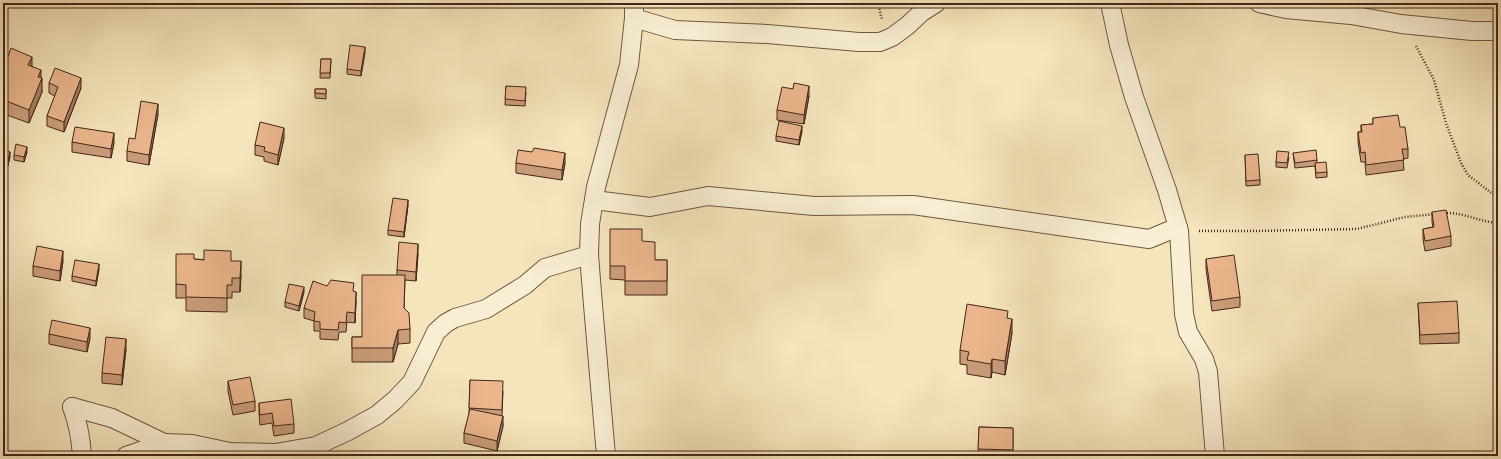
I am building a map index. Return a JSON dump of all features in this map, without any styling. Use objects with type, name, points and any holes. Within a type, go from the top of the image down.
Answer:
[{"type":"street","points":[[606,456],[589,255],[590,224],[596,187],[629,65],[634,11],[674,30],[767,34],[859,42],[880,42],[892,37],[922,12],[936,3]]},
{"type":"street","points":[[1110,3],[1119,45],[1134,97],[1167,190],[1178,229],[1184,314],[1188,332],[1204,359],[1208,372],[1215,456]]},
{"type":"street","points":[[1259,3],[1286,9],[1351,15],[1401,24],[1472,31],[1498,31]]},
{"type":"street","points":[[594,200],[650,207],[708,196],[814,206],[913,205],[1149,239],[1178,229]]},
{"type":"street","points":[[126,456],[164,443],[192,444],[230,452],[275,453],[316,446],[377,415],[395,400],[412,382],[436,332],[446,323],[455,318],[486,309],[525,285],[546,268],[589,255]]},
{"type":"street","points":[[82,456],[81,441],[72,407],[112,418],[164,443]]},
{"type":"path","points":[[1401,24],[1417,48],[1434,80],[1446,123],[1461,163],[1468,175],[1498,198]]},
{"type":"path","points":[[1178,229],[1253,232],[1357,229],[1405,217],[1448,213],[1498,223]]},
{"type":"building","points":[[350,45],[365,47],[361,71],[347,69]]},
{"type":"building","points":[[11,48],[32,57],[28,65],[41,70],[38,77],[42,78],[29,110],[4,100],[7,93],[3,91],[3,55],[8,57]]},
{"type":"building","points":[[321,59],[331,59],[330,73],[320,73]]},
{"type":"building","points":[[55,68],[81,78],[64,122],[47,116],[58,87],[49,83]]},
{"type":"building","points":[[794,83],[809,86],[804,115],[777,110],[782,87],[793,89]]},
{"type":"building","points":[[506,86],[526,87],[525,101],[505,99]]},
{"type":"building","points":[[315,89],[326,89],[326,94],[315,93]]},
{"type":"building","points":[[141,101],[158,104],[149,155],[127,151],[129,138],[135,139]]},
{"type":"building","points":[[1398,115],[1400,127],[1405,127],[1408,149],[1402,149],[1404,160],[1366,165],[1365,152],[1361,153],[1358,132],[1362,132],[1361,125],[1373,124],[1373,118]]},
{"type":"building","points":[[779,121],[802,126],[799,140],[776,136]]},
{"type":"building","points":[[260,122],[284,128],[278,155],[264,151],[265,147],[255,145]]},
{"type":"building","points":[[75,127],[114,133],[111,149],[72,142]]},
{"type":"building","points":[[16,144],[27,147],[24,157],[14,155]]},
{"type":"building","points":[[534,148],[565,153],[562,170],[516,163],[518,150],[532,152]]},
{"type":"building","points":[[3,150],[10,152],[5,171],[3,171]]},
{"type":"building","points":[[1316,150],[1317,160],[1295,163],[1293,153]]},
{"type":"building","points":[[1277,151],[1289,152],[1287,163],[1276,162]]},
{"type":"building","points":[[1258,154],[1260,180],[1246,181],[1245,155]]},
{"type":"building","points":[[1326,162],[1327,172],[1316,173],[1315,163]]},
{"type":"building","points":[[393,198],[408,200],[404,232],[388,230]]},
{"type":"building","points":[[1446,210],[1451,236],[1425,241],[1423,229],[1434,227],[1432,212]]},
{"type":"building","points":[[610,229],[642,229],[642,241],[655,242],[655,260],[667,260],[667,281],[625,281],[625,266],[610,266]]},
{"type":"building","points":[[399,242],[418,244],[416,272],[397,270]]},
{"type":"building","points":[[37,246],[63,251],[60,271],[33,266]]},
{"type":"building","points":[[204,250],[231,251],[231,261],[241,261],[240,278],[232,278],[232,285],[227,285],[227,298],[186,297],[186,285],[176,284],[176,254],[194,254],[194,259],[204,260]]},
{"type":"building","points":[[1234,255],[1240,297],[1212,301],[1206,259]]},
{"type":"building","points":[[75,260],[99,264],[96,281],[72,276]]},
{"type":"building","points":[[362,275],[405,275],[404,308],[409,313],[410,329],[398,330],[393,348],[352,348],[352,337],[362,337]]},
{"type":"building","points":[[331,280],[354,283],[353,291],[356,292],[355,313],[347,312],[346,323],[339,322],[338,330],[320,329],[320,322],[314,321],[315,312],[304,308],[313,281],[327,286]]},
{"type":"building","points":[[289,284],[304,287],[299,306],[285,302]]},
{"type":"building","points":[[1457,301],[1459,333],[1420,335],[1418,303]]},
{"type":"building","points":[[967,304],[1008,311],[1007,318],[1012,319],[1005,361],[992,359],[991,364],[967,360],[969,352],[960,350]]},
{"type":"building","points":[[52,320],[90,328],[87,342],[49,334]]},
{"type":"building","points":[[106,337],[126,339],[122,375],[102,373]]},
{"type":"building","points":[[250,377],[255,401],[233,405],[228,381]]},
{"type":"building","points":[[470,380],[503,381],[502,410],[469,408]]},
{"type":"building","points":[[291,399],[294,424],[274,426],[272,413],[260,415],[259,403]]},
{"type":"building","points":[[470,409],[503,416],[497,441],[464,433]]},
{"type":"building","points":[[979,427],[1013,428],[1013,450],[978,449]]}]
